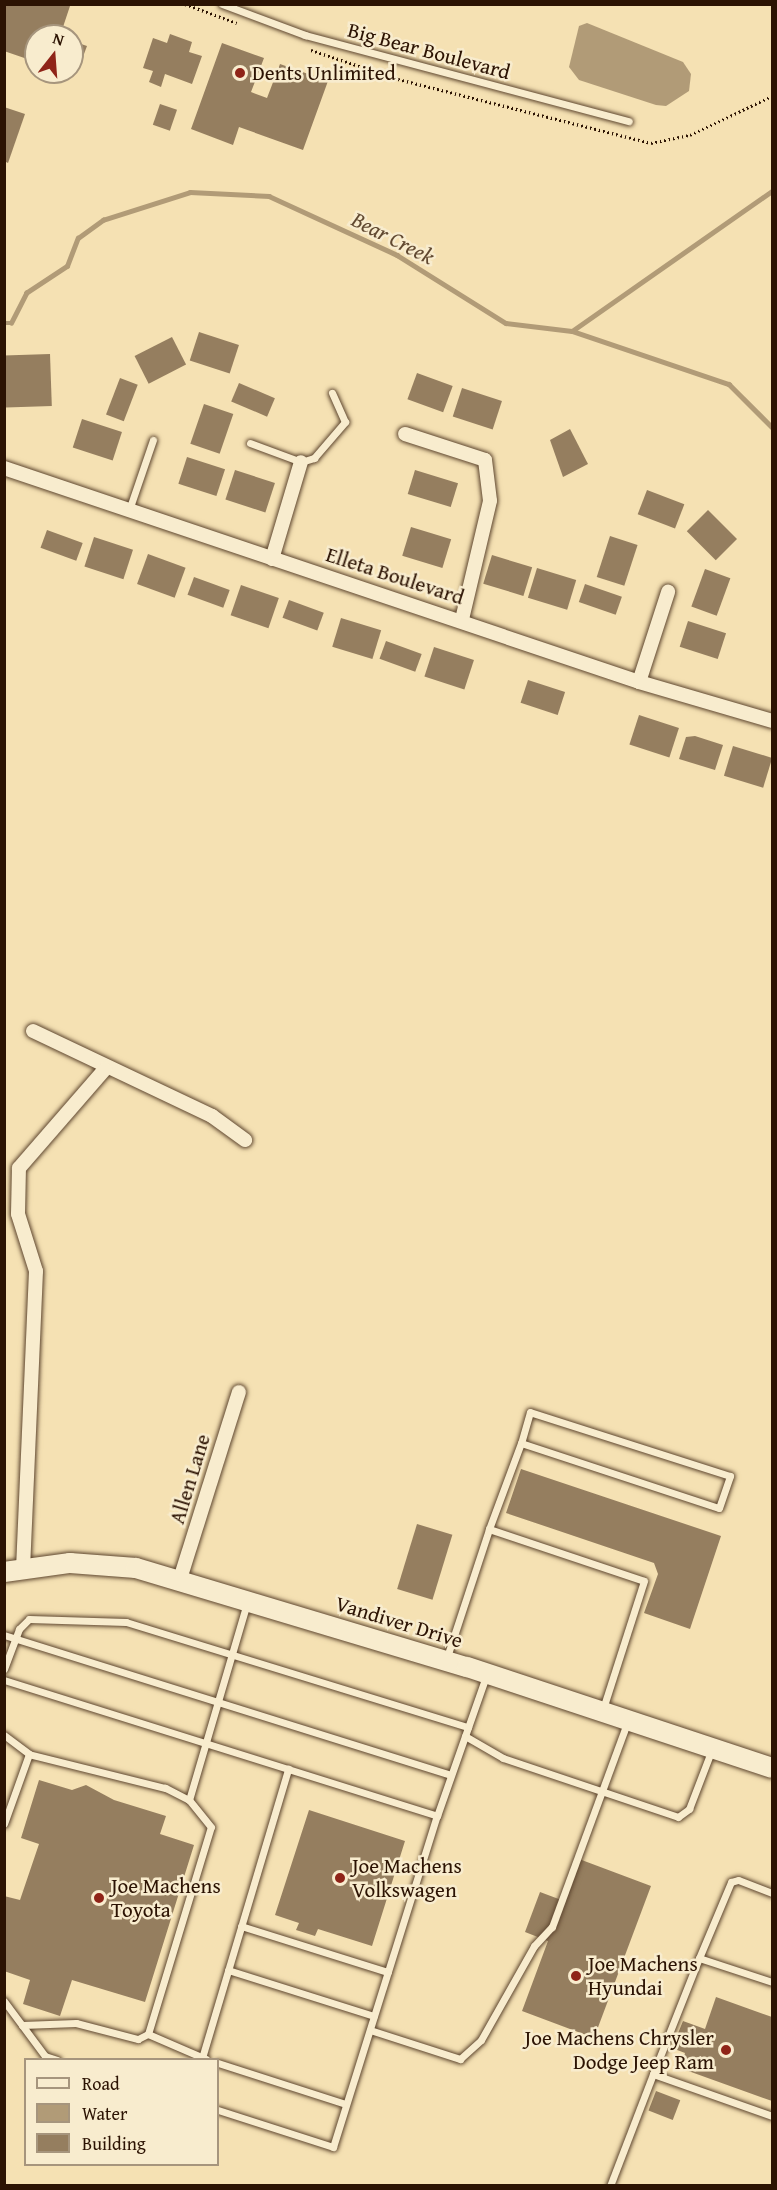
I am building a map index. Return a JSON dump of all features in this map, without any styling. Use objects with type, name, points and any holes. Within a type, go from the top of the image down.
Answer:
[{"type":"main road","name":"Vandiver Drive","points":[[14,1570],[109,1565],[180,1580],[487,1674],[772,1768]]},
{"type":"street","points":[[405,434],[485,460],[490,501],[462,619]]},
{"type":"street","points":[[272,559],[301,462]]},
{"type":"street","name":"Elleta Boulevard","points":[[4,468],[272,559],[462,619],[639,682],[772,721]]},
{"type":"street","points":[[639,682],[668,592]]},
{"type":"street","points":[[33,1030],[105,1069],[190,1104],[244,1140]]},
{"type":"street","points":[[14,1570],[36,1271],[18,1214],[19,1168],[105,1069]]},
{"type":"street","name":"Allen Lane","points":[[180,1580],[239,1392]]},
{"type":"lane","name":"Big Bear Boulevard","points":[[222,4],[305,35],[629,122]]},
{"type":"lane","points":[[250,443],[301,462],[314,458],[342,431],[345,422],[332,393]]},
{"type":"lane","points":[[129,510],[153,440]]},
{"type":"lane","points":[[446,1661],[530,1412],[730,1476],[718,1508],[521,1443]]},
{"type":"lane","points":[[489,1529],[644,1581],[602,1712]]},
{"type":"lane","points":[[189,1800],[208,1744],[248,1601]]},
{"type":"lane","points":[[4,1670],[16,1638],[29,1618],[63,1617],[126,1622],[468,1727]]},
{"type":"lane","points":[[4,1635],[451,1775]]},
{"type":"lane","points":[[219,2110],[333,2147],[437,1816],[487,1674]]},
{"type":"lane","points":[[4,1680],[437,1816]]},
{"type":"lane","points":[[370,2030],[460,2059],[481,2040],[534,1946],[552,1927],[628,1720]]},
{"type":"lane","points":[[4,1735],[29,1754],[165,1788],[189,1800],[211,1827],[148,2034],[138,2039],[76,2024],[22,2025]]},
{"type":"lane","points":[[465,1736],[503,1758],[678,1817],[689,1809],[713,1748]]},
{"type":"lane","points":[[4,1824],[29,1754]]},
{"type":"lane","points":[[204,2058],[288,1769]]},
{"type":"lane","points":[[610,2186],[731,1882],[772,1893]]},
{"type":"lane","points":[[241,1926],[388,1971]]},
{"type":"lane","points":[[699,1958],[772,1982]]},
{"type":"lane","points":[[228,1970],[374,2016]]},
{"type":"lane","points":[[4,2001],[45,2056],[51,2058]]},
{"type":"lane","points":[[148,2034],[202,2058]]},
{"type":"lane","points":[[219,2063],[346,2104]]},
{"type":"lane","points":[[653,2074],[772,2116]]},
{"type":"water","points":[[587,23],[683,62],[691,74],[689,91],[666,106],[656,105],[579,80],[569,67],[579,26]]},
{"type":"building","points":[[4,4],[70,6],[64,24],[24,24],[24,58],[4,51]]},
{"type":"building","points":[[170,34],[192,42],[189,52],[202,56],[192,84],[165,74],[161,87],[149,82],[153,71],[143,68],[153,38],[167,43]]},
{"type":"building","points":[[222,43],[264,58],[251,92],[267,98],[280,64],[328,81],[303,150],[239,127],[233,145],[191,129]]},
{"type":"building","points":[[160,104],[177,110],[170,131],[153,125]]},
{"type":"building","points":[[4,107],[25,114],[8,163],[4,161]]},
{"type":"building","points":[[199,332],[239,345],[230,374],[190,361]]},
{"type":"building","points":[[172,337],[186,365],[149,384],[135,356]]},
{"type":"building","points":[[50,354],[52,406],[6,408],[4,356]]},
{"type":"building","points":[[417,373],[453,386],[443,412],[407,399]]},
{"type":"building","points":[[120,378],[138,385],[124,421],[106,414]]},
{"type":"building","points":[[239,383],[275,398],[267,417],[231,401]]},
{"type":"building","points":[[462,388],[502,401],[493,430],[453,417]]},
{"type":"building","points":[[204,404],[233,414],[220,454],[190,444]]},
{"type":"building","points":[[82,419],[122,432],[113,461],[73,448]]},
{"type":"building","points":[[570,429],[588,464],[563,477],[550,440]]},
{"type":"building","points":[[187,457],[225,469],[216,496],[178,484]]},
{"type":"building","points":[[235,470],[275,483],[265,512],[225,499]]},
{"type":"building","points":[[415,470],[458,483],[451,507],[408,494]]},
{"type":"building","points":[[647,490],[684,504],[675,529],[638,514]]},
{"type":"building","points":[[708,510],[737,539],[716,560],[687,531]]},
{"type":"building","points":[[411,527],[451,539],[442,568],[402,556]]},
{"type":"building","points":[[47,530],[83,543],[76,561],[41,548]]},
{"type":"building","points":[[610,536],[638,545],[624,586],[597,577]]},
{"type":"building","points":[[94,537],[133,550],[123,579],[84,566]]},
{"type":"building","points":[[148,554],[186,568],[175,598],[137,584]]},
{"type":"building","points":[[492,555],[532,567],[523,596],[483,584]]},
{"type":"building","points":[[537,568],[576,580],[567,610],[528,598]]},
{"type":"building","points":[[705,569],[730,578],[717,616],[691,607]]},
{"type":"building","points":[[194,577],[230,590],[223,608],[188,595]]},
{"type":"building","points":[[585,584],[622,597],[616,615],[579,602]]},
{"type":"building","points":[[241,585],[279,598],[268,628],[231,615]]},
{"type":"building","points":[[289,600],[324,613],[317,631],[283,618]]},
{"type":"building","points":[[341,618],[381,630],[372,659],[332,647]]},
{"type":"building","points":[[688,621],[726,633],[718,659],[680,647]]},
{"type":"building","points":[[386,641],[422,654],[415,672],[380,659]]},
{"type":"building","points":[[434,647],[474,660],[464,689],[424,676]]},
{"type":"building","points":[[528,680],[565,692],[558,715],[521,703]]},
{"type":"building","points":[[639,715],[679,728],[669,757],[629,744]]},
{"type":"building","points":[[695,736],[723,745],[715,770],[679,759],[686,737]]},
{"type":"building","points":[[733,746],[772,758],[763,788],[724,776]]},
{"type":"building","points":[[521,1469],[721,1536],[690,1629],[644,1613],[658,1574],[654,1563],[506,1513]]},
{"type":"building","points":[[417,1524],[452,1535],[433,1600],[397,1589]]},
{"type":"building","name":"Joe Machens Toyota","points":[[39,1780],[72,1790],[86,1785],[114,1800],[166,1816],[160,1834],[194,1845],[145,2002],[72,1980],[60,2016],[23,2004],[30,1980],[4,1971],[4,1896],[20,1900],[39,1844],[21,1838]]},
{"type":"building","name":"Joe Machens Volkswagen","points":[[309,1810],[405,1841],[372,1946],[318,1929],[315,1936],[296,1930],[299,1923],[275,1915]]},
{"type":"building","name":"Joe Machens Hyundai","points":[[579,1859],[651,1886],[594,2038],[522,2011],[548,1941],[525,1932],[540,1892],[564,1901]]},
{"type":"building","name":"Joe Machens Chrysler Dodge Jeep Ram","points":[[716,1997],[772,2017],[772,2101],[680,2068],[685,2053],[672,2048],[683,2021],[705,2029]]},
{"type":"building","points":[[656,2091],[680,2100],[673,2120],[648,2111]]},
{"type":"waterway","name":"Bear Creek","points":[[4,323],[11,323],[26,293],[67,266],[78,238],[103,220],[190,192],[269,196],[397,255],[506,323],[572,331],[772,191]]},
{"type":"waterway","points":[[572,331],[729,384],[772,427]]},
{"type":"place","name":"Dents Unlimited","points":[[240,73]]},
{"type":"place","name":"Joe Machens Volkswagen","points":[[340,1878]]},
{"type":"place","name":"Joe Machens Toyota","points":[[99,1898]]},
{"type":"place","name":"Joe Machens Hyundai","points":[[576,1976]]},
{"type":"place","name":"Joe Machens Chrysler Dodge Jeep Ram","points":[[726,2050]]}]
